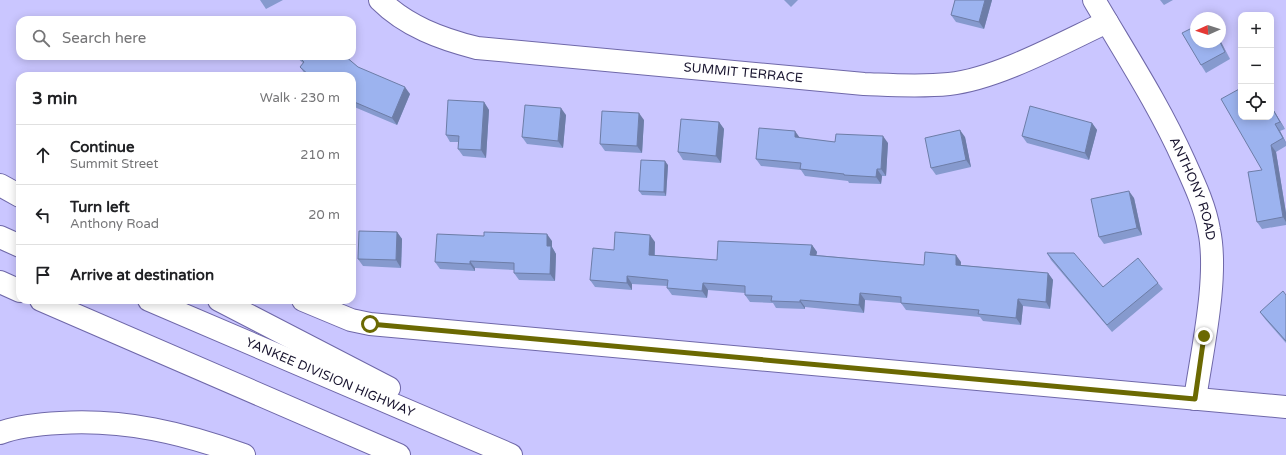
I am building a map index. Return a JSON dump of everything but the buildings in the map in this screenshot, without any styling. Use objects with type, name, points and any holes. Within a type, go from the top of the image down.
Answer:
[{"type":"main road","name":"SUMMIT TERRACE","points":[[380,0],[389,9],[415,26],[446,40],[477,48],[864,84],[917,86],[950,84],[979,77],[1013,64],[1107,22]]},
{"type":"main road","name":"ANTHONY ROAD","points":[[1094,0],[1168,125],[1200,197],[1210,231],[1211,264],[1209,300],[1195,399]]},
{"type":"main road","points":[[0,185],[16,194]]},
{"type":"main road","points":[[0,237],[16,244]]},
{"type":"main road","points":[[0,282],[16,289]]},
{"type":"main road","points":[[50,304],[399,455]]},
{"type":"main road","name":"YANKEE DIVISION HIGHWAY","points":[[158,304],[511,455]]},
{"type":"main road","points":[[227,304],[520,455]]},
{"type":"main road","points":[[313,304],[351,320],[370,324],[1286,407]]},
{"type":"main road","points":[[0,433],[42,424],[81,422],[127,424],[171,432],[244,455]]},
{"type":"route","points":[[370,324],[1195,399],[1204,336]]}]
